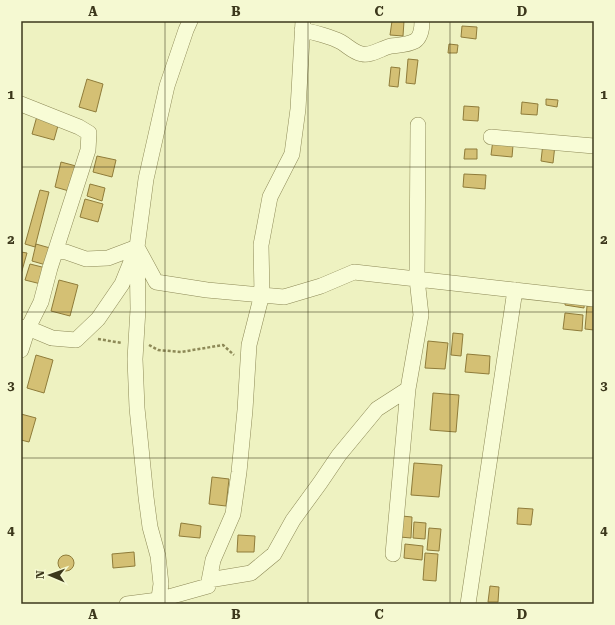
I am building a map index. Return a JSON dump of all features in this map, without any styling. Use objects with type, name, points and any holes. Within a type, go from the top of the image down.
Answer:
[{"type":"street","points":[[158,602],[161,584],[158,556],[150,526],[136,408],[135,359],[138,309],[137,247],[146,179],[167,86],[190,21]]},
{"type":"street","points":[[127,604],[158,602],[208,586],[213,560],[233,514],[240,472],[249,345],[262,294],[261,245],[270,197],[292,154],[298,109],[303,26],[321,35],[340,41],[354,52],[364,55],[390,46],[404,45],[415,40],[420,34],[422,21]]},
{"type":"street","points":[[21,104],[79,127],[89,133],[88,150],[50,268],[41,302],[25,327],[21,350]]},
{"type":"street","points":[[393,554],[408,389],[421,315],[417,279],[418,125]]},
{"type":"street","points":[[490,137],[594,146]]},
{"type":"street","points":[[56,251],[66,252],[86,259],[108,258],[137,247]]},
{"type":"street","points":[[137,247],[156,282],[207,290],[284,297],[321,286],[354,272],[594,298]]},
{"type":"street","points":[[25,327],[52,338],[76,340],[98,319],[122,284],[137,247]]},
{"type":"street","points":[[468,604],[516,290]]},
{"type":"street","points":[[209,580],[251,574],[274,554],[292,520],[339,455],[377,409],[408,389]]},
{"type":"path","points":[[76,340],[100,339],[136,344],[148,344],[158,350],[181,352],[223,345],[233,353],[247,374]]},
{"type":"building","points":[[392,21],[404,21],[403,36],[390,35]]},
{"type":"building","points":[[462,26],[477,27],[476,39],[461,37]]},
{"type":"building","points":[[449,44],[458,45],[457,53],[448,53]]},
{"type":"building","points":[[408,59],[418,60],[415,84],[406,83]]},
{"type":"building","points":[[391,67],[400,68],[398,87],[389,86]]},
{"type":"building","points":[[87,79],[103,84],[96,112],[79,107]]},
{"type":"building","points":[[546,99],[558,100],[557,107],[546,105]]},
{"type":"building","points":[[522,102],[538,104],[537,115],[521,114]]},
{"type":"building","points":[[464,106],[479,107],[478,121],[463,120]]},
{"type":"building","points":[[37,116],[59,122],[54,140],[32,134]]},
{"type":"building","points":[[494,132],[514,134],[512,157],[491,155]]},
{"type":"building","points":[[543,143],[555,145],[553,163],[541,161]]},
{"type":"building","points":[[465,149],[477,149],[477,159],[464,159]]},
{"type":"building","points":[[97,156],[116,160],[112,177],[93,172]]},
{"type":"building","points":[[61,162],[76,166],[69,191],[55,187]]},
{"type":"building","points":[[464,174],[486,175],[485,189],[463,187]]},
{"type":"building","points":[[90,184],[105,188],[102,201],[87,196]]},
{"type":"building","points":[[40,190],[49,192],[35,247],[25,244]]},
{"type":"building","points":[[85,199],[103,204],[98,222],[80,217]]},
{"type":"building","points":[[36,244],[50,248],[46,265],[32,261]]},
{"type":"building","points":[[21,252],[27,253],[21,274]]},
{"type":"building","points":[[30,264],[46,268],[41,284],[25,280]]},
{"type":"building","points":[[59,280],[78,285],[70,316],[51,311]]},
{"type":"building","points":[[566,292],[585,294],[584,308],[565,305]]},
{"type":"building","points":[[587,306],[594,306],[594,330],[585,329]]},
{"type":"building","points":[[565,313],[583,315],[582,331],[563,329]]},
{"type":"building","points":[[453,333],[463,334],[461,356],[451,355]]},
{"type":"building","points":[[428,341],[448,343],[445,369],[425,368]]},
{"type":"building","points":[[467,354],[490,356],[489,374],[465,372]]},
{"type":"building","points":[[36,355],[53,360],[44,393],[27,388]]},
{"type":"building","points":[[433,393],[459,395],[456,432],[430,430]]},
{"type":"building","points":[[21,414],[36,418],[29,442],[21,440]]},
{"type":"building","points":[[414,463],[442,465],[439,497],[411,495]]},
{"type":"building","points":[[212,477],[229,479],[226,506],[209,504]]},
{"type":"building","points":[[518,508],[533,509],[531,525],[517,524]]},
{"type":"building","points":[[402,516],[412,517],[411,538],[400,537]]},
{"type":"building","points":[[414,522],[426,523],[425,539],[413,538]]},
{"type":"building","points":[[181,523],[201,526],[200,538],[179,536]]},
{"type":"building","points":[[429,528],[441,529],[439,551],[427,550]]},
{"type":"building","points":[[238,535],[255,536],[254,552],[237,552]]},
{"type":"building","points":[[405,544],[423,546],[422,560],[404,558]]},
{"type":"building","points":[[134,552],[135,566],[113,568],[112,554]]},
{"type":"building","points":[[425,553],[438,554],[436,581],[423,580]]},
{"type":"building","points":[[63,555],[69,555],[74,560],[72,569],[69,571],[63,571],[58,566],[58,560]]},
{"type":"building","points":[[490,586],[499,587],[498,602],[488,602]]}]
